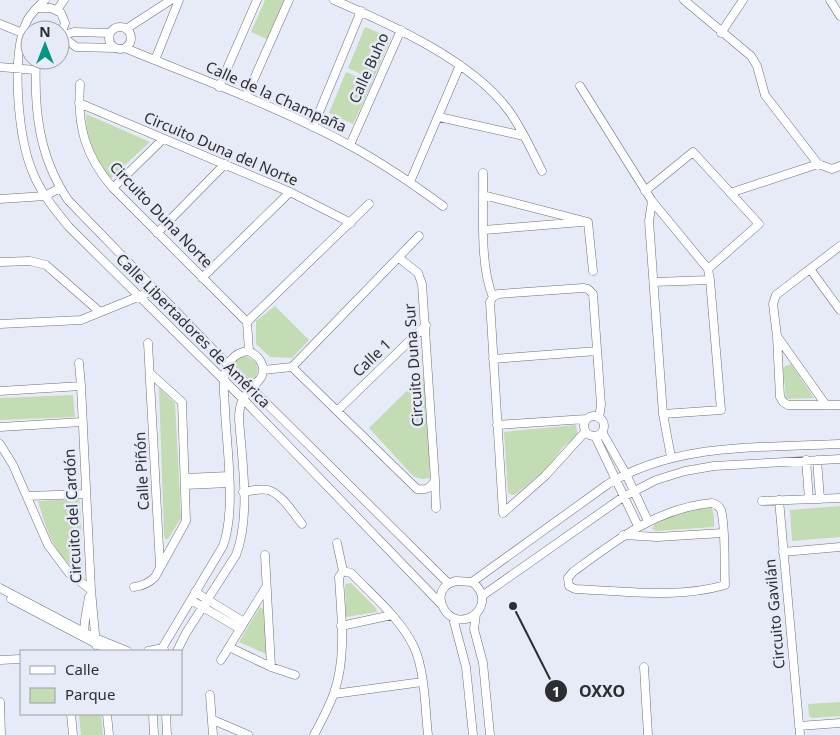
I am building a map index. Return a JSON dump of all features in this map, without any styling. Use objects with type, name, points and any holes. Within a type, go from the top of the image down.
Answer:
[{"type":"street","points":[[28,20],[45,0]]},
{"type":"street","points":[[57,10],[64,0]]},
{"type":"street","points":[[70,33],[110,33],[118,27],[126,29],[171,0]]},
{"type":"street","points":[[155,60],[179,0]]},
{"type":"street","points":[[219,86],[257,0]]},
{"type":"street","points":[[246,97],[289,0]]},
{"type":"street","points":[[334,0],[401,30],[460,65],[482,81],[510,111],[542,171]]},
{"type":"street","points":[[684,0],[751,56],[765,95],[818,164],[832,169],[840,166]]},
{"type":"street","points":[[721,32],[743,0]]},
{"type":"street","points":[[830,0],[840,16]]},
{"type":"street","points":[[38,8],[57,10],[64,20]]},
{"type":"street","points":[[313,127],[361,11]]},
{"type":"street","points":[[0,24],[20,32]]},
{"type":"street","points":[[70,43],[76,47],[125,48],[131,39],[126,29]]},
{"type":"street","name":"Calle Buho","points":[[350,145],[401,30]]},
{"type":"street","points":[[110,33],[109,41],[114,48]]},
{"type":"street","name":"Calle de la Champaña","points":[[125,48],[246,97],[350,145],[410,182],[443,206]]},
{"type":"street","points":[[410,182],[460,65]]},
{"type":"street","name":"Calle Libertadores de América","points":[[20,66],[19,112],[23,139],[33,174],[45,196],[69,226],[243,398],[441,604]]},
{"type":"street","points":[[0,68],[19,70]]},
{"type":"street","name":"Calle Libertadores de América","points":[[35,70],[36,115],[46,157],[60,188],[78,211],[154,290],[448,583]]},
{"type":"street","name":"Circuito Duna Norte","points":[[80,84],[81,126],[87,149],[103,176],[247,322]]},
{"type":"street","points":[[580,86],[645,191],[708,269],[721,410],[663,414]]},
{"type":"street","name":"Circuito Duna del Norte","points":[[79,103],[290,192],[351,223]]},
{"type":"street","points":[[439,117],[524,136]]},
{"type":"street","points":[[113,188],[163,138]]},
{"type":"street","points":[[645,191],[693,152],[759,224],[708,269]]},
{"type":"street","points":[[158,233],[225,164]]},
{"type":"street","points":[[730,193],[818,164]]},
{"type":"street","points":[[483,173],[484,265],[492,297],[490,302],[503,513],[545,476],[585,432],[586,419]]},
{"type":"street","points":[[0,199],[45,196],[60,188]]},
{"type":"street","points":[[202,278],[290,192]]},
{"type":"street","points":[[483,195],[588,222]]},
{"type":"street","points":[[652,200],[649,221],[663,414],[671,457]]},
{"type":"street","points":[[249,351],[247,322],[370,204]]},
{"type":"street","points":[[484,230],[588,222]]},
{"type":"street","points":[[588,222],[593,271]]},
{"type":"street","points":[[263,370],[292,367],[419,236]]},
{"type":"street","points":[[840,246],[774,298],[773,304],[777,336],[780,397],[783,402],[788,405],[840,405]]},
{"type":"street","name":"Circuito Duna Sur","points":[[399,258],[418,273],[421,278],[426,325],[436,508]]},
{"type":"street","points":[[0,262],[30,261],[46,265],[100,312]]},
{"type":"street","points":[[810,269],[840,310]]},
{"type":"street","points":[[654,282],[710,280]]},
{"type":"street","points":[[492,297],[498,294],[583,288],[588,289],[593,294],[600,405],[599,418],[603,424],[602,432],[626,474],[648,521]]},
{"type":"street","points":[[0,324],[81,320],[154,290]]},
{"type":"street","name":"Calle 1","points":[[337,411],[426,325]]},
{"type":"street","points":[[777,336],[826,405]]},
{"type":"street","name":"Calle Piñón","points":[[148,343],[160,566]]},
{"type":"street","points":[[163,650],[227,536],[230,502],[224,380],[228,364],[234,356],[238,353],[249,351],[259,358],[263,376],[243,398],[239,419],[244,502],[241,541],[236,555],[202,607],[178,650]]},
{"type":"street","points":[[493,359],[597,351]]},
{"type":"street","name":"Circuito del Cardón","points":[[80,364],[91,590]]},
{"type":"street","points":[[292,367],[417,489],[424,490],[430,488],[434,481]]},
{"type":"street","points":[[134,587],[150,582],[186,521],[182,402],[151,374]]},
{"type":"street","points":[[0,391],[81,386]]},
{"type":"street","points":[[497,425],[586,419],[592,416],[599,418]]},
{"type":"street","points":[[0,427],[82,422]]},
{"type":"street","points":[[585,432],[588,435],[595,436],[602,432]]},
{"type":"street","points":[[595,436],[614,480],[638,526]]},
{"type":"street","name":"Circuito del Cardón","points":[[0,444],[28,496],[48,545],[69,573],[91,590]]},
{"type":"street","points":[[472,582],[614,480],[671,457],[699,452],[840,444]]},
{"type":"street","points":[[482,596],[623,497],[656,480],[685,471],[714,466],[840,459]]},
{"type":"street","points":[[806,460],[809,499]]},
{"type":"street","points":[[817,460],[820,498]]},
{"type":"street","points":[[185,482],[229,476],[242,468]]},
{"type":"street","points":[[243,492],[262,489],[278,495],[302,524]]},
{"type":"street","points":[[28,496],[86,494]]},
{"type":"street","points":[[762,501],[840,498]]},
{"type":"street","name":"Circuito Gavilán","points":[[779,500],[800,735]]},
{"type":"street","points":[[230,502],[244,502]]},
{"type":"street","points":[[712,503],[718,505],[721,510],[725,585],[708,590],[674,593],[575,589],[569,586],[568,578],[573,572],[623,535],[648,521],[695,504],[712,503]]},
{"type":"street","points":[[623,535],[673,536],[723,533]]},
{"type":"street","points":[[337,543],[343,571]]},
{"type":"street","points":[[783,552],[840,547]]},
{"type":"street","points":[[266,556],[271,667]]},
{"type":"street","points":[[343,571],[351,573],[392,615],[414,648],[422,682],[428,735]]},
{"type":"street","points":[[314,735],[334,694],[339,674],[341,626],[339,576],[343,571]]},
{"type":"street","points":[[476,614],[463,620],[454,618],[446,612],[441,604],[442,592],[448,583],[472,582],[477,586],[482,596],[481,606],[476,614],[474,629],[483,663],[490,735]]},
{"type":"street","points":[[222,660],[266,587]]},
{"type":"street","points":[[0,588],[108,650]]},
{"type":"street","points":[[84,635],[91,590]]},
{"type":"street","points":[[91,590],[95,641]]},
{"type":"street","points":[[196,592],[242,626]]},
{"type":"street","points":[[0,593],[39,611]]},
{"type":"street","points":[[191,600],[242,626]]},
{"type":"street","points":[[341,626],[392,615]]},
{"type":"street","points":[[454,618],[466,667],[472,735]]},
{"type":"street","points":[[95,641],[124,650]]},
{"type":"street","points":[[229,647],[295,676]]},
{"type":"street","points":[[0,660],[20,659]]},
{"type":"street","points":[[644,668],[648,735]]},
{"type":"street","points":[[334,694],[422,682]]},
{"type":"street","points":[[210,695],[213,735]]},
{"type":"street","points":[[0,702],[1,735]]},
{"type":"street","points":[[71,715],[73,735]]},
{"type":"street","points":[[107,715],[109,735]]},
{"type":"street","points":[[153,715],[154,735]]},
{"type":"street","points":[[166,715],[167,735]]},
{"type":"street","points":[[213,720],[248,735]]},
{"type":"street","points":[[799,726],[840,723]]},
{"type":"green space","points":[[265,0],[284,0],[267,39],[251,32]]},
{"type":"green space","points":[[365,27],[391,38],[373,80],[348,68]]},
{"type":"green space","points":[[346,72],[372,83],[353,124],[329,113]]},
{"type":"green space","points":[[86,114],[150,142],[110,179],[92,149],[86,124]]},
{"type":"green space","points":[[275,306],[309,340],[292,358],[270,357],[256,344],[256,321]]},
{"type":"green space","points":[[244,356],[256,363],[258,369],[253,382],[232,362],[238,357]]},
{"type":"green space","points":[[791,364],[814,398],[786,399],[783,367]]},
{"type":"green space","points":[[422,376],[426,380],[430,478],[423,479],[414,477],[369,428]]},
{"type":"green space","points":[[159,388],[175,403],[181,518],[168,539],[165,539],[164,534]]},
{"type":"green space","points":[[73,395],[75,417],[0,420],[0,398]]},
{"type":"green space","points":[[576,425],[578,436],[563,447],[547,468],[516,494],[508,493],[504,432]]},
{"type":"green space","points":[[79,499],[83,574],[61,556],[52,541],[38,501]]},
{"type":"green space","points":[[840,506],[840,537],[792,541],[790,510]]},
{"type":"green space","points":[[712,507],[714,527],[656,531],[652,529],[662,519],[670,515],[688,510]]},
{"type":"green space","points":[[351,583],[376,608],[377,612],[346,617],[345,584]]},
{"type":"green space","points":[[260,607],[263,609],[266,654],[239,642]]},
{"type":"green space","points":[[840,702],[840,716],[812,718],[809,716],[808,704]]},
{"type":"green space","points":[[79,715],[101,715],[103,735],[81,735]]},
{"type":"place","name":"OXXO","points":[[513,606]]}]
